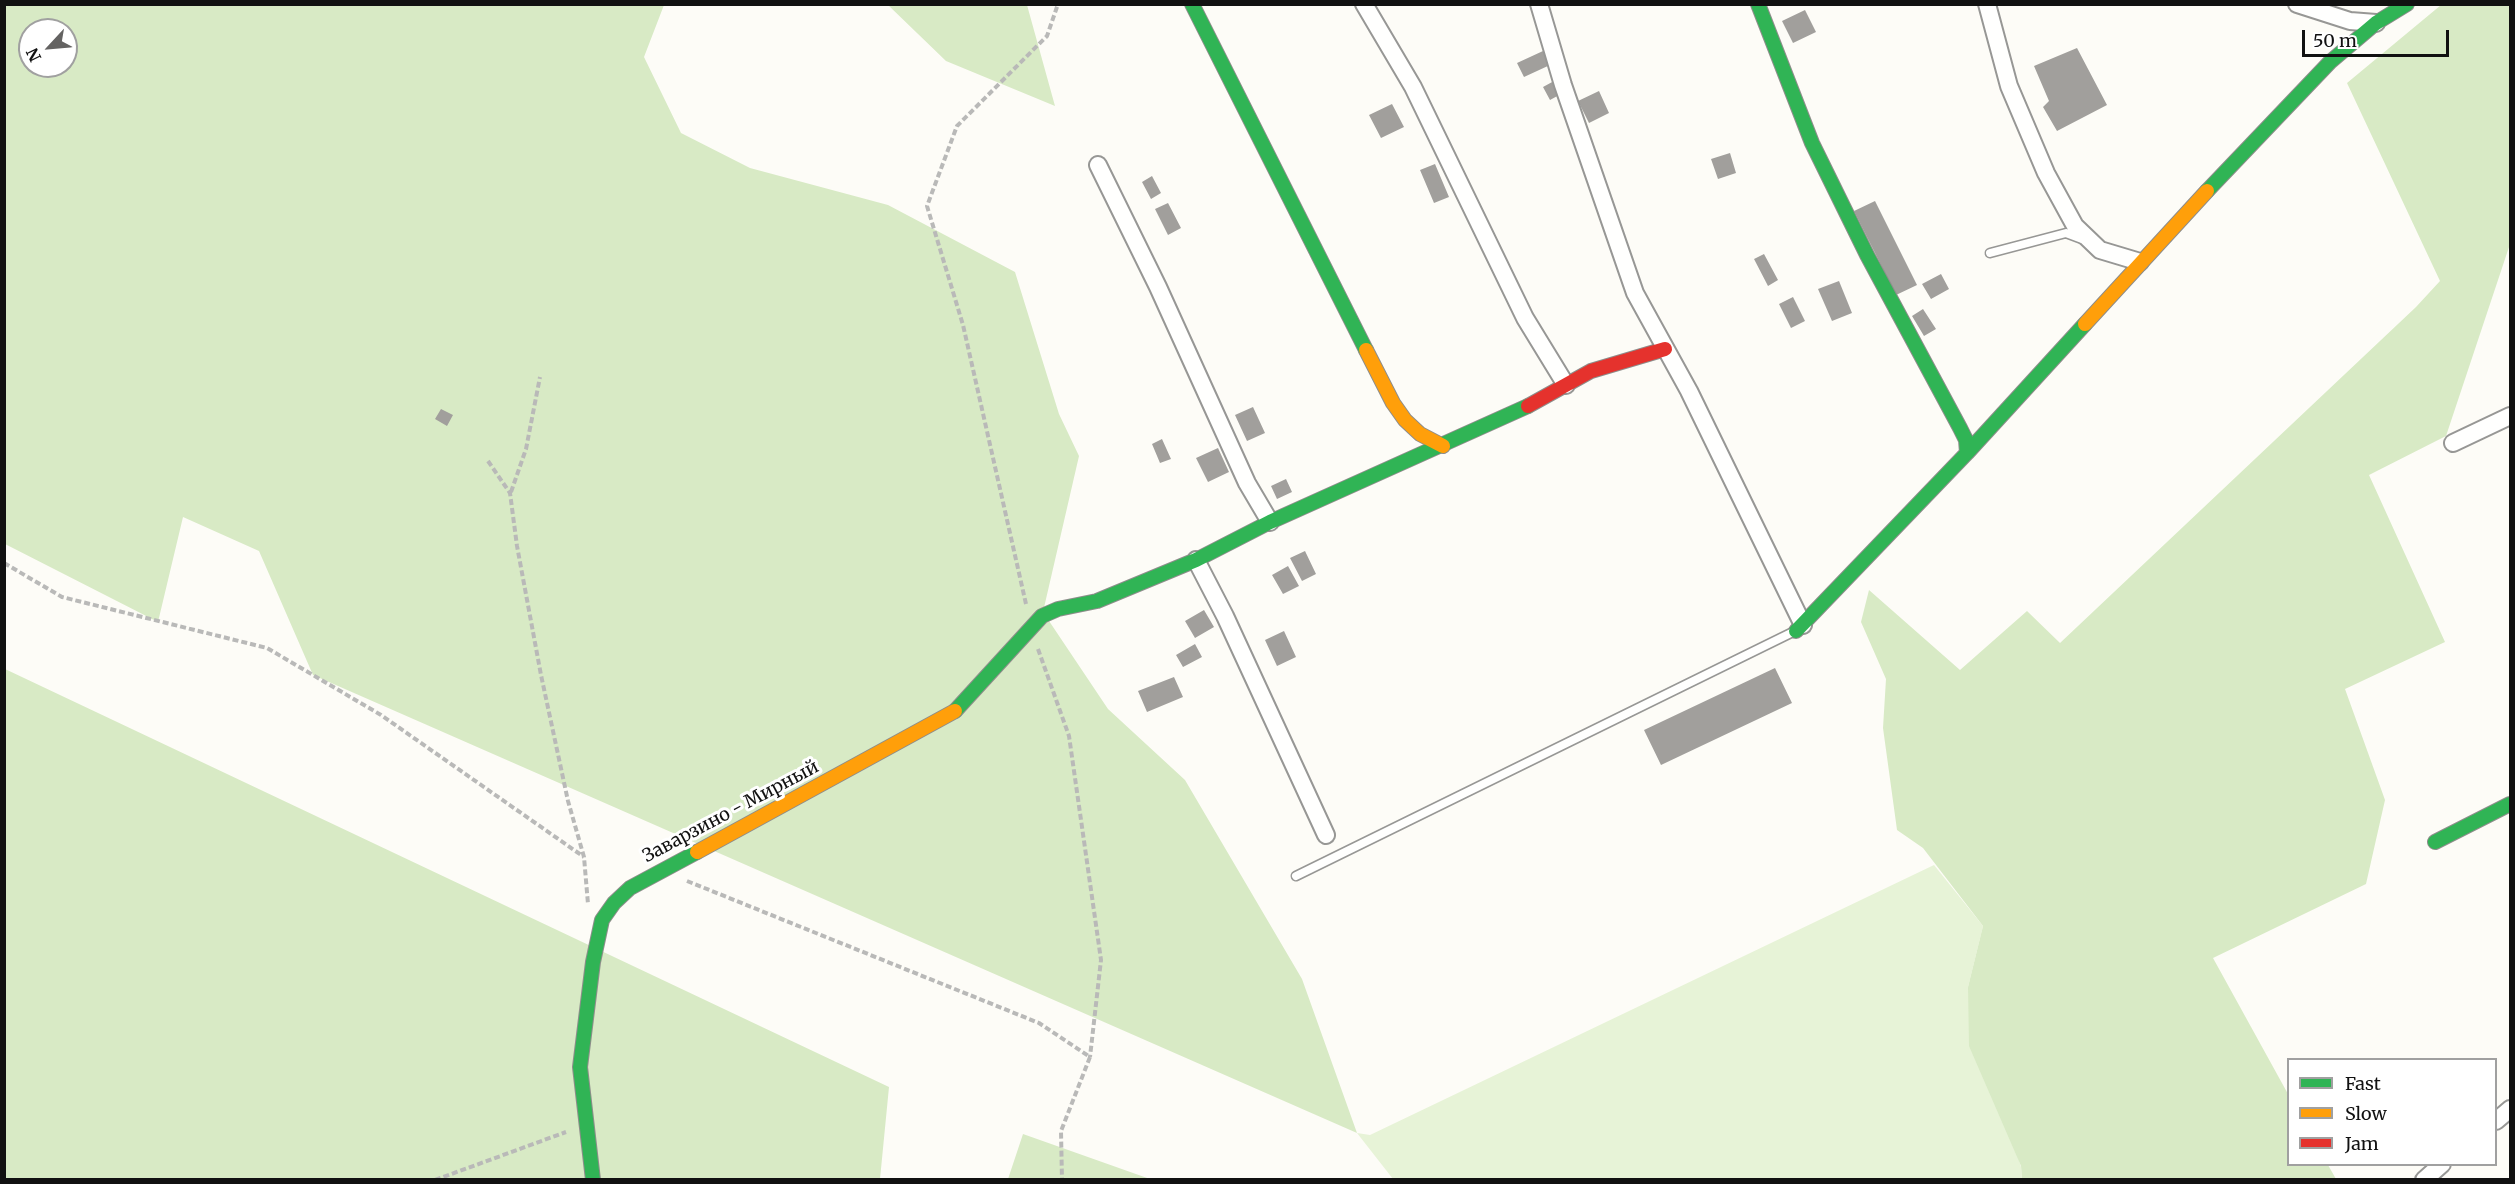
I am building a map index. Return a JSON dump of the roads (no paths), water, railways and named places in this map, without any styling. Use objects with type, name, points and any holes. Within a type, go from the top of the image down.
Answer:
[{"type":"street","points":[[1192,4],[1393,403],[1420,434],[1443,446]]},
{"type":"street","points":[[1364,4],[1413,87],[1525,318],[1566,385]]},
{"type":"street","points":[[1539,4],[1563,85],[1635,293],[1689,392],[1799,628],[1967,453],[2140,262],[2284,108],[2330,62],[2376,23],[2407,4]]},
{"type":"street","points":[[1758,4],[1812,143],[1867,255],[1960,428],[1966,440],[1967,453]]},
{"type":"street","points":[[1987,4],[2009,86],[2031,141],[2060,200],[2075,225],[2091,242],[2113,256],[2140,262]]},
{"type":"street","points":[[2297,4],[2350,21],[2376,23]]},
{"type":"street","points":[[1098,165],[1247,483],[1270,522]]},
{"type":"street","name":"Заварзино - Мирный","points":[[593,1179],[580,1067],[592,962],[602,920],[614,903],[630,888],[954,712],[1042,616],[1058,609],[1097,601],[1196,560],[1270,522],[1534,404],[1592,371],[1641,354],[1665,349]]},
{"type":"street","points":[[2453,443],[2511,416]]},
{"type":"street","points":[[1196,560],[1326,835]]},
{"type":"street","points":[[2435,842],[2511,804]]},
{"type":"street","points":[[2497,1120],[2511,1109]]},
{"type":"street","points":[[2424,1179],[2440,1166]]},
{"type":"lane","points":[[1990,253],[2033,239],[2066,233],[2091,242]]},
{"type":"lane","points":[[1296,876],[1799,628]]}]
